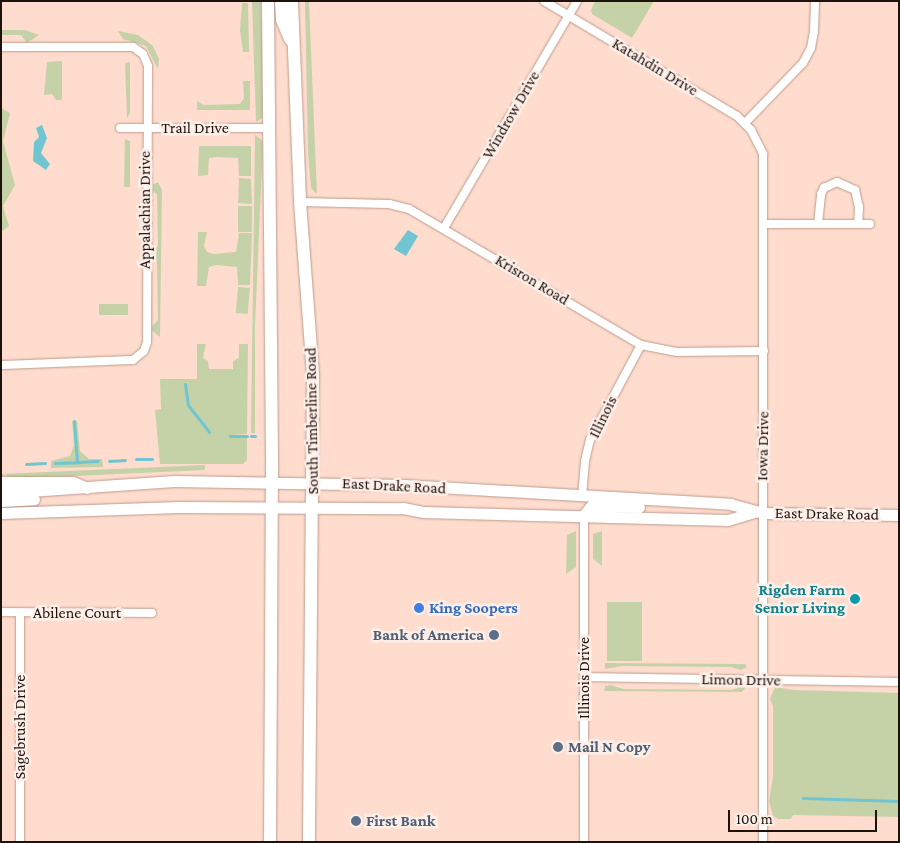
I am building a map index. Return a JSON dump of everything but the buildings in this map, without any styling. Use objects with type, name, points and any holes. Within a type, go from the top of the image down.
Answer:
[{"type":"main road","points":[[268,1],[271,128],[272,482],[270,842]]},
{"type":"main road","points":[[281,1],[282,20],[292,46]]},
{"type":"main road","name":"South Timberline Road","points":[[292,1],[292,46],[300,202],[313,365],[314,508],[308,842]]},
{"type":"main road","name":"East Drake Road","points":[[1,493],[174,481],[415,485],[730,504],[759,513]]},
{"type":"main road","points":[[1,482],[73,482],[89,488]]},
{"type":"main road","points":[[1,501],[59,496],[89,488]]},
{"type":"main road","points":[[584,515],[591,506],[650,507],[690,502]]},
{"type":"main road","name":"East Drake Road","points":[[1,513],[314,508],[728,520],[759,513],[899,515]]},
{"type":"street","name":"Katahdin Drive","points":[[544,1],[745,122],[758,142]]},
{"type":"street","name":"Windrow Drive","points":[[444,228],[577,1]]},
{"type":"street","points":[[745,122],[803,63],[814,31],[814,1]]},
{"type":"street","name":"Appalachian Drive","points":[[1,47],[133,47],[145,57],[147,77],[147,342],[140,356],[133,360],[1,365]]},
{"type":"street","name":"Trail Drive","points":[[120,128],[271,128]]},
{"type":"street","name":"Iowa Drive","points":[[758,142],[765,166],[764,351],[759,513],[764,680],[763,842]]},
{"type":"street","points":[[818,224],[821,194],[824,188],[837,182],[851,185],[855,190],[859,207],[858,224]]},
{"type":"street","name":"Krisron Road","points":[[300,202],[389,204],[409,209],[641,345],[677,352],[764,351]]},
{"type":"street","points":[[765,224],[870,224]]},
{"type":"street","name":"Illinois","points":[[582,496],[585,461],[590,440],[641,345]]},
{"type":"street","name":"Illinois Drive","points":[[584,515],[584,842]]},
{"type":"street","name":"Abilene Court","points":[[1,612],[152,613]]},
{"type":"street","name":"Sagebrush Drive","points":[[20,613],[20,842]]},
{"type":"street","name":"Limon Drive","points":[[584,677],[899,682]]},
{"type":"green space","points":[[252,1],[261,1],[263,108],[262,118],[256,122]]},
{"type":"green space","points":[[305,1],[309,1],[317,194],[311,188],[308,153]]},
{"type":"green space","points":[[595,1],[654,1],[632,38],[592,14],[591,10]]},
{"type":"green space","points":[[242,3],[248,3],[249,52],[243,52],[240,30]]},
{"type":"green space","points":[[1,30],[25,30],[39,35],[27,43],[21,35],[1,35]]},
{"type":"green space","points":[[118,31],[138,35],[153,46],[159,59],[158,69],[146,46],[123,39]]},
{"type":"green space","points":[[62,61],[62,100],[56,100],[52,94],[44,95],[47,62]]},
{"type":"green space","points":[[130,62],[130,113],[127,118],[125,63]]},
{"type":"green space","points":[[243,81],[250,81],[250,110],[197,110],[197,101],[204,105],[240,104],[244,98]]},
{"type":"green space","points":[[1,108],[10,113],[3,141],[15,185],[3,206],[9,226],[1,232]]},
{"type":"green space","points":[[255,135],[263,141],[255,326],[255,433],[251,433]]},
{"type":"green space","points":[[125,139],[130,141],[130,187],[124,187]]},
{"type":"green space","points":[[199,146],[251,146],[251,176],[239,176],[238,158],[217,157],[209,158],[208,175],[198,176]]},
{"type":"green space","points":[[239,178],[251,179],[252,204],[238,203]]},
{"type":"green space","points":[[158,182],[162,190],[160,337],[150,329],[158,320],[157,262],[153,259],[149,264],[149,254],[158,246],[157,194],[154,192],[150,196],[152,185]]},
{"type":"green space","points":[[238,206],[252,206],[252,232],[238,232]]},
{"type":"green space","points":[[198,232],[207,232],[204,246],[207,252],[214,254],[236,252],[239,233],[252,233],[250,285],[238,285],[237,267],[216,265],[209,267],[206,286],[197,286]]},
{"type":"green space","points":[[238,287],[250,288],[248,314],[236,313]]},
{"type":"green space","points":[[99,304],[128,304],[128,315],[99,315]]},
{"type":"green space","points":[[197,344],[206,344],[203,358],[208,361],[209,369],[233,369],[233,361],[239,358],[239,344],[248,344],[247,434],[230,435],[247,438],[247,460],[243,464],[160,464],[155,410],[161,409],[160,379],[197,379]]},
{"type":"green space","points":[[72,421],[77,421],[80,451],[89,459],[102,459],[103,467],[51,468],[51,461],[70,456],[74,445]]},
{"type":"green space","points":[[205,465],[205,470],[11,479],[5,474],[1,478],[1,474]]},
{"type":"green space","points":[[576,531],[576,567],[566,574],[567,535]]},
{"type":"green space","points":[[602,531],[602,566],[593,559],[593,534]]},
{"type":"green space","points":[[607,602],[642,602],[642,661],[607,661]]},
{"type":"green space","points":[[605,663],[745,664],[747,667],[741,670],[731,667],[622,666],[605,669]]},
{"type":"green space","points":[[610,685],[624,689],[731,690],[747,686],[742,692],[604,691],[605,686]]},
{"type":"green space","points":[[775,687],[794,690],[899,693],[899,817],[793,815],[791,819],[778,819],[773,816],[769,801],[773,777],[773,706],[770,699]]},
{"type":"water","points":[[42,125],[47,138],[41,153],[50,164],[46,170],[33,161],[34,142],[39,137],[36,128]]},
{"type":"water","points":[[408,230],[418,236],[406,256],[394,249]]},
{"type":"waterway","points":[[185,384],[188,405],[209,432]]},
{"type":"waterway","points":[[74,421],[77,462],[98,461]]},
{"type":"waterway","points":[[230,436],[247,436]]},
{"type":"waterway","points":[[136,459],[152,459]]},
{"type":"waterway","points":[[109,461],[125,460]]},
{"type":"waterway","points":[[55,463],[79,462]]},
{"type":"waterway","points":[[26,464],[45,463]]},
{"type":"waterway","points":[[803,798],[899,801]]},
{"type":"place","name":"Rigden Farm Senior Living","points":[[855,599]]},
{"type":"place","name":"King Soopers","points":[[419,608]]},
{"type":"place","name":"Bank of America","points":[[494,635]]},
{"type":"place","name":"Mail N Copy","points":[[558,747]]},
{"type":"place","name":"First Bank","points":[[356,821]]}]
